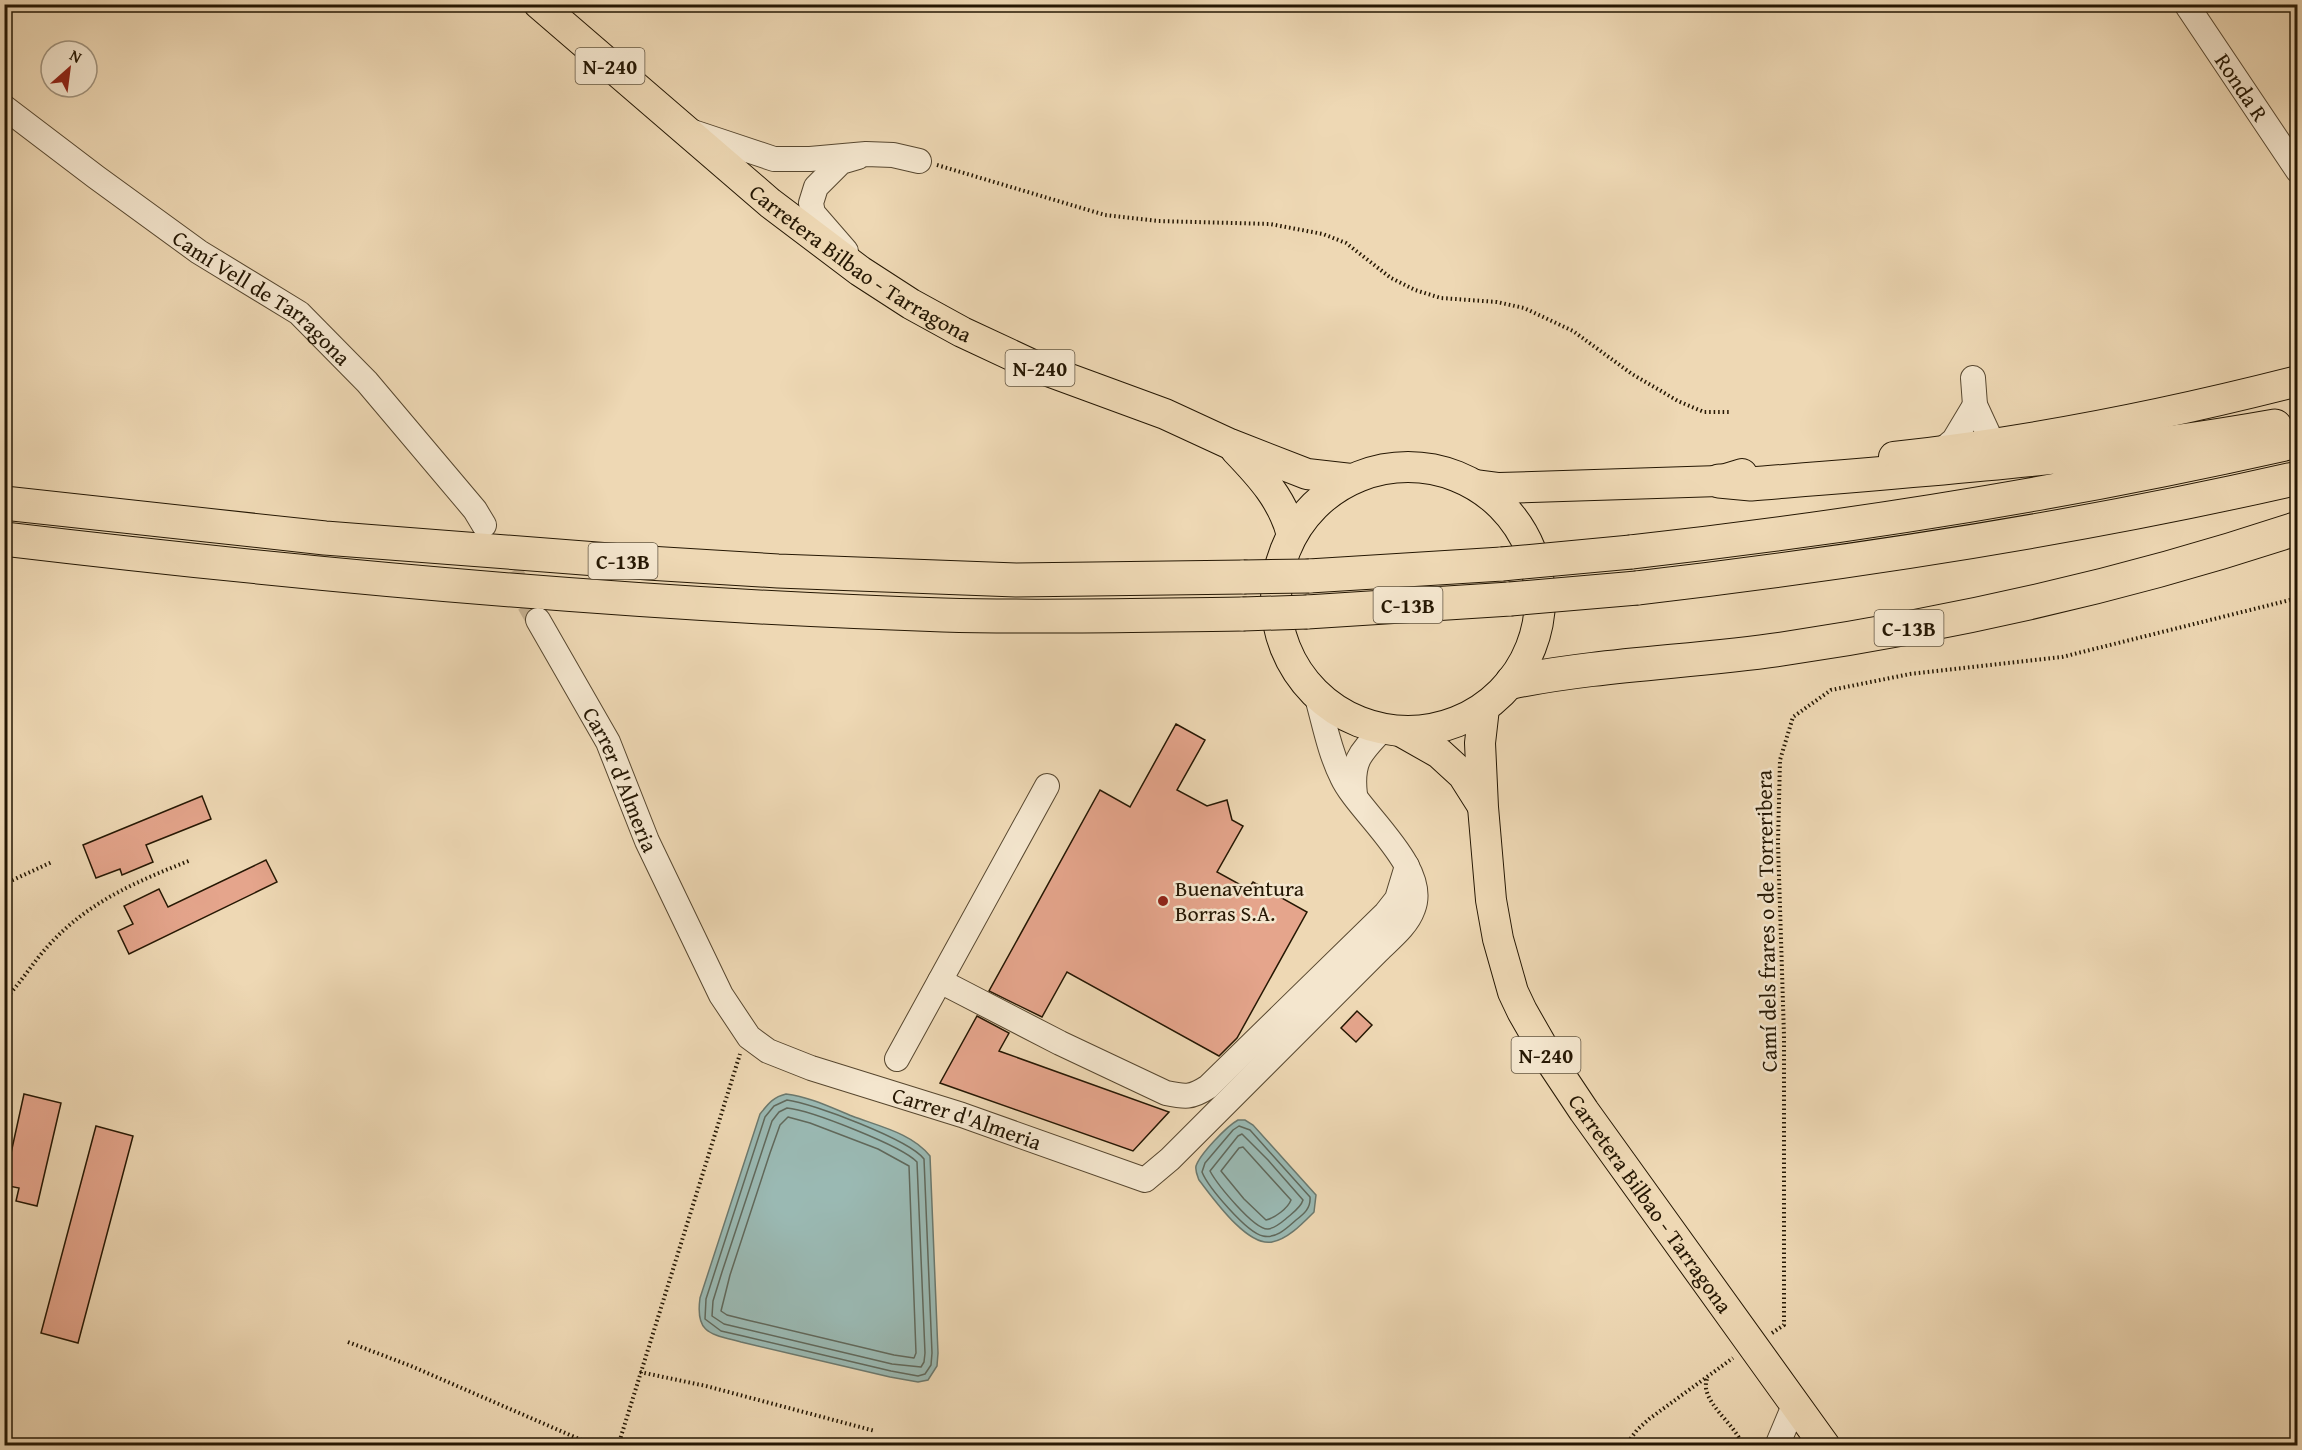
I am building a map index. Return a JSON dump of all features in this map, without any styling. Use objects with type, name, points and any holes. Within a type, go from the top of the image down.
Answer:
[{"type":"highway","points":[[1719,481],[1750,484],[1954,467],[2153,444],[2298,422]]},
{"type":"highway","name":"C-13B","points":[[4,503],[325,538],[612,561],[778,571],[893,577],[1016,579],[1309,576],[1502,564],[1725,541],[1980,505],[2160,472],[2298,441]]},
{"type":"highway","name":"C-13B","points":[[4,539],[305,572],[690,602],[946,615],[1243,614],[1510,599],[1638,588],[1880,557],[2137,512],[2298,478]]},
{"type":"highway","name":"C-13B","points":[[1512,682],[1567,672],[1779,649],[1928,624],[2071,593],[2165,569],[2298,528]]},
{"type":"main road","name":"Carretera Bilbao - Tarragona","points":[[539,4],[770,203],[860,271],[911,304],[1037,367],[1165,414],[1230,444]]},
{"type":"main road","points":[[1476,485],[1499,488],[1719,481],[1752,471],[1993,444],[2178,410],[2298,381]]},
{"type":"main road","name":"N-240","points":[[1230,444],[1307,474],[1351,480]]},
{"type":"main road","name":"N-240","points":[[1230,444],[1269,485],[1288,518],[1292,535]]},
{"type":"main road","name":"N-240","points":[[1393,730],[1445,727],[1466,719],[1484,708],[1512,682],[1531,650],[1540,613],[1539,576],[1527,540],[1517,524],[1498,502],[1476,485],[1442,471],[1414,467],[1386,468],[1351,480],[1323,497],[1306,515],[1292,535],[1278,571],[1276,609],[1281,637],[1292,664],[1316,694],[1347,717],[1393,730],[1439,753],[1463,775],[1483,807]]},
{"type":"main road","name":"N-240","points":[[1483,807],[1480,743],[1484,708]]},
{"type":"main road","name":"Carretera Bilbao - Tarragona","points":[[1483,807],[1494,917],[1504,964],[1522,1011],[1550,1060],[1584,1111],[1825,1446]]},
{"type":"street","name":"Ronda R","points":[[2186,4],[2298,171]]},
{"type":"street","name":"Camí Vell de Tarragona","points":[[4,107],[199,252],[299,313],[367,382],[475,510],[484,525]]},
{"type":"street","points":[[682,128],[774,159],[810,159],[866,154],[893,155],[919,161]]},
{"type":"street","points":[[860,271],[835,236],[813,213],[811,203],[816,187],[841,162],[866,154]]},
{"type":"street","points":[[1973,378],[1975,405],[1993,444]]},
{"type":"street","points":[[1941,451],[1954,440],[1975,405]]},
{"type":"street","name":"Carrer d'Almeria","points":[[538,620],[608,742],[647,841],[721,995],[749,1037],[768,1051],[811,1068],[944,1108],[1145,1180],[1178,1151],[1407,920],[1416,900],[1407,866],[1342,778],[1316,694]]},
{"type":"street","points":[[1355,795],[1353,776],[1357,761],[1393,730]]},
{"type":"street","points":[[897,1059],[1047,786]]},
{"type":"street","points":[[940,981],[1060,1043],[1166,1093],[1183,1097],[1196,1095],[1208,1087],[1386,913],[1397,898],[1407,866]]},
{"type":"street","points":[[1777,1446],[1795,1403]]},
{"type":"path","points":[[919,161],[974,175],[1105,215],[1158,221],[1270,224],[1323,234],[1346,243],[1391,278],[1415,290],[1441,298],[1497,302],[1524,308],[1573,331],[1632,374],[1678,401],[1704,412],[1730,412]]},
{"type":"path","name":"Camí dels frares o de Torreribera","points":[[1753,1346],[1784,1325],[1784,1036],[1778,843],[1780,760],[1793,717],[1831,690],[1910,674],[2062,657],[2298,598]]},
{"type":"path","points":[[4,999],[48,945],[100,902],[134,883],[191,860]]},
{"type":"path","points":[[4,884],[52,862]]},
{"type":"path","points":[[618,1446],[659,1308],[716,1132],[733,1070],[749,1037]]},
{"type":"path","points":[[348,1342],[411,1366],[598,1446]]},
{"type":"path","points":[[1624,1446],[1649,1419],[1753,1346]]},
{"type":"path","points":[[640,1372],[706,1386],[875,1431]]},
{"type":"path","points":[[1707,1379],[1706,1388],[1711,1402],[1735,1429],[1743,1446]]},
{"type":"path","points":[[4,1436],[18,1446]]},
{"type":"water","points":[[786,1094],[812,1100],[894,1131],[914,1141],[930,1156],[938,1353],[937,1366],[928,1380],[918,1382],[890,1377],[741,1342],[721,1337],[703,1326],[699,1310],[700,1298],[760,1114],[774,1099]]},
{"type":"water","points":[[1238,1120],[1245,1120],[1253,1125],[1316,1195],[1314,1212],[1284,1238],[1272,1242],[1262,1242],[1252,1237],[1231,1220],[1197,1175],[1196,1166],[1208,1148]]},
{"type":"building","name":"Buenaventura Borras S.A.","points":[[1176,724],[1205,740],[1177,790],[1207,806],[1227,800],[1232,820],[1243,826],[1217,872],[1248,889],[1253,882],[1307,912],[1237,1038],[1219,1056],[1067,972],[1042,1017],[989,991],[1100,790],[1130,807]]},
{"type":"building","points":[[202,796],[211,819],[146,845],[153,862],[122,875],[120,869],[96,878],[83,845]]},
{"type":"building","points":[[266,860],[277,882],[129,954],[118,931],[133,924],[124,906],[159,889],[168,907]]},
{"type":"building","points":[[1357,1011],[1372,1025],[1356,1042],[1341,1028]]},
{"type":"building","points":[[977,1016],[1009,1033],[999,1051],[1169,1112],[1133,1151],[940,1083]]},
{"type":"building","points":[[24,1094],[61,1103],[37,1206],[16,1201],[19,1188],[4,1185]]},
{"type":"building","points":[[96,1126],[133,1136],[78,1343],[41,1333]]},
{"type":"tunnel","points":[[493,541],[538,620]]},
{"type":"place","name":"Buenaventura Borras S.A.","points":[[1163,901]]}]
